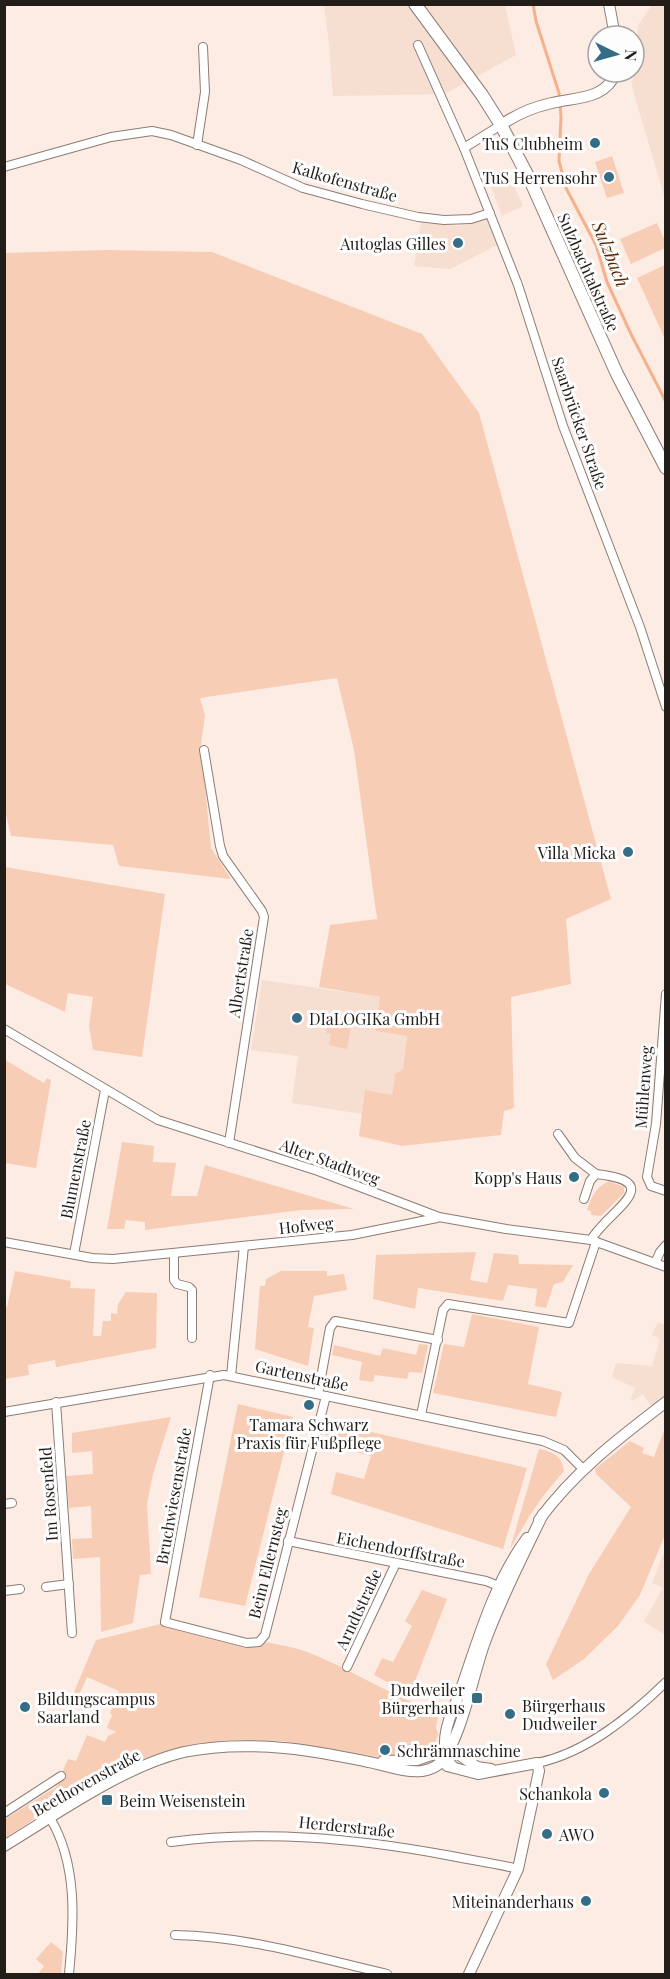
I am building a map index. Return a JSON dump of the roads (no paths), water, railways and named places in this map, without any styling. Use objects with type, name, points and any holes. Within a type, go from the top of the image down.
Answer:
[{"type":"main road","name":"Sulzbachtalstraße","points":[[415,4],[476,86],[501,125],[531,182],[617,374],[666,468]]},
{"type":"street","points":[[609,4],[613,24]]},
{"type":"street","name":"Saarbrücker Straße","points":[[418,45],[464,148],[531,322],[562,426],[643,636],[666,707]]},
{"type":"street","points":[[197,146],[206,92],[203,47]]},
{"type":"street","points":[[464,148],[523,112],[565,100],[593,96],[607,84]]},
{"type":"street","name":"Kalkofenstraße","points":[[4,167],[111,136],[152,132],[171,135],[241,160],[303,188],[418,217],[457,221],[490,213]]},
{"type":"street","name":"Albertstraße","points":[[204,750],[220,846],[224,856],[264,917],[229,1143]]},
{"type":"street","name":"Mühlenweg","points":[[666,994],[656,1124],[648,1181],[654,1187],[666,1191]]},
{"type":"street","name":"Alter Stadtweg","points":[[4,1029],[159,1120],[318,1171],[439,1217],[593,1241],[666,1267]]},
{"type":"street","name":"Blumenstraße","points":[[74,1254],[105,1090]]},
{"type":"street","points":[[421,1415],[443,1310],[448,1304],[569,1323],[596,1231],[632,1194],[630,1183],[596,1174],[575,1158],[558,1134]]},
{"type":"street","points":[[584,1199],[590,1181],[596,1174]]},
{"type":"street","name":"Hofweg","points":[[4,1242],[113,1259],[352,1235],[439,1217]]},
{"type":"street","points":[[655,1263],[666,1245]]},
{"type":"street","points":[[231,1376],[244,1246]]},
{"type":"street","points":[[174,1253],[174,1280],[177,1284],[192,1290],[192,1338]]},
{"type":"street","name":"Beim Ellernsteg","points":[[165,1622],[247,1643],[259,1642],[265,1635],[322,1395],[330,1328],[335,1321],[438,1340]]},
{"type":"street","name":"Gartenstraße","points":[[4,1412],[210,1376],[231,1376],[549,1443],[564,1450],[583,1469]]},
{"type":"street","name":"Bruchwiesenstraße","points":[[165,1622],[210,1376]]},
{"type":"street","name":"Im Rosenfeld","points":[[56,1402],[72,1633]]},
{"type":"street","points":[[435,1767],[446,1754],[517,1551],[559,1494],[583,1469],[666,1402]]},
{"type":"street","name":"Eichendorffstraße","points":[[288,1541],[503,1587]]},
{"type":"street","name":"Arndtstraße","points":[[347,1667],[396,1563]]},
{"type":"street","points":[[46,1587],[69,1584]]},
{"type":"street","points":[[4,1591],[20,1589]]},
{"type":"street","name":"Beethovenstraße","points":[[4,1846],[138,1768],[170,1756],[200,1749],[243,1746],[281,1748],[410,1770],[422,1771],[435,1767],[453,1767],[467,1773],[478,1774],[549,1761],[601,1734],[646,1701],[666,1682]]},
{"type":"street","points":[[432,1754],[452,1733]]},
{"type":"street","points":[[452,1733],[458,1754]]},
{"type":"street","name":"Beethovenstraße","points":[[365,1761],[417,1760],[432,1754],[458,1754],[477,1767],[509,1769]]},
{"type":"street","points":[[446,1754],[453,1767]]},
{"type":"street","points":[[469,1974],[518,1869],[539,1778],[537,1763]]},
{"type":"street","name":"Beethovenstraße","points":[[4,1813],[61,1776]]},
{"type":"street","points":[[50,1818],[61,1841],[71,1886],[73,1916],[69,1974]]},
{"type":"street","name":"Herderstraße","points":[[171,1842],[260,1835],[336,1838],[413,1849],[518,1869]]},
{"type":"street","points":[[175,1935],[213,1936],[252,1942],[387,1974]]},
{"type":"waterway","name":"Sulzbach","points":[[533,4],[536,21],[559,93],[561,117],[559,161],[566,188],[596,245],[607,282],[666,402]]},
{"type":"place","name":"TuS Clubheim","points":[[595,143]]},
{"type":"place","name":"TuS Herrensohr","points":[[609,177]]},
{"type":"place","name":"Autoglas Gilles","points":[[458,243]]},
{"type":"place","name":"Villa Micka","points":[[628,852]]},
{"type":"place","name":"DIaLOGIKa GmbH","points":[[297,1018]]},
{"type":"place","name":"Kopp's Haus","points":[[574,1177]]},
{"type":"place","name":"Tamara Schwarz Praxis für Fußpflege","points":[[309,1405]]},
{"type":"place","name":"Dudweiler Bürgerhaus","points":[[477,1698]]},
{"type":"place","name":"Bildungscampus Saarland","points":[[25,1707]]},
{"type":"place","name":"Bürgerhaus Dudweiler","points":[[510,1714]]},
{"type":"place","name":"Schrämmaschine","points":[[385,1750]]},
{"type":"place","name":"Schankola","points":[[604,1793]]},
{"type":"place","name":"Beim Weisenstein","points":[[107,1800]]},
{"type":"place","name":"AWO","points":[[547,1834]]},
{"type":"place","name":"Miteinanderhaus","points":[[586,1901]]}]
